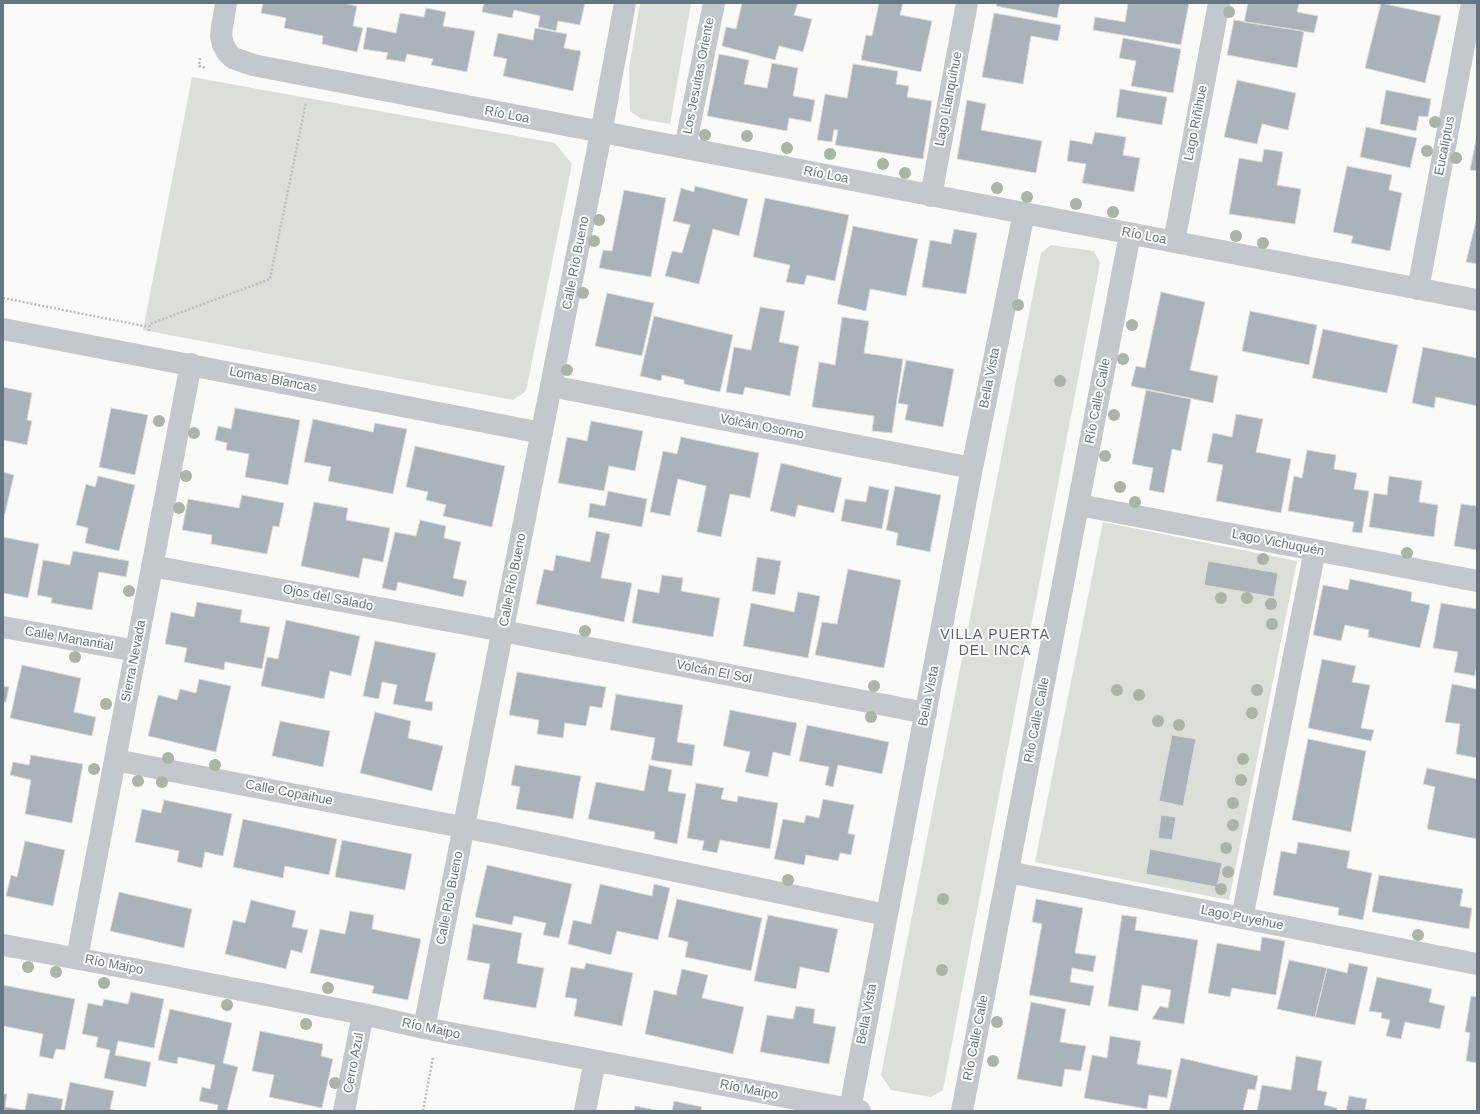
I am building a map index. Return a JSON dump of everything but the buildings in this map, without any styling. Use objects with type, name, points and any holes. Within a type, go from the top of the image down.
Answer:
[{"type":"street","name":"Río Loa","points":[[226,3],[221,36],[223,44],[227,52],[233,58],[253,65],[1477,300]]},
{"type":"street","name":"Calle Río Bueno","points":[[424,1028],[601,133],[625,3]]},
{"type":"street","name":"Los Jesuitas Oriente","points":[[685,148],[714,3]]},
{"type":"street","name":"Lago Llanquihue","points":[[931,196],[967,3]]},
{"type":"street","name":"Lago Riñihue","points":[[1174,242],[1219,3]]},
{"type":"street","name":"Eucaliptus","points":[[1418,289],[1472,3]]},
{"type":"street","name":"Bella Vista","points":[[846,1110],[926,713],[972,468],[1024,213]]},
{"type":"street","name":"Río Calle Calle","points":[[962,1111],[1130,234]]},
{"type":"street","name":"Lomas Blancas","points":[[3,329],[191,364],[542,433]]},
{"type":"street","name":"Sierra Nevada","points":[[77,958],[191,364]]},
{"type":"street","name":"Volcán Osorno","points":[[551,386],[972,468]]},
{"type":"street","name":"Lago Vichuquén","points":[[1078,505],[1477,581]]},
{"type":"street","points":[[1242,918],[1315,550]]},
{"type":"street","name":"Ojos del Salado","points":[[152,566],[503,631]]},
{"type":"street","name":"Calle Manantial","points":[[3,627],[136,651]]},
{"type":"street","name":"Volcán El Sol","points":[[503,631],[926,713]]},
{"type":"street","name":"Calle Copaihue","points":[[115,760],[464,827],[886,914]]},
{"type":"street","name":"Lago Puyehue","points":[[1008,872],[1477,964]]},
{"type":"street","name":"Río Maipo","points":[[3,945],[77,958],[363,1014],[424,1028],[846,1110]]},
{"type":"street","name":"Cerro Azul","points":[[344,1111],[363,1014]]},
{"type":"street","points":[[585,1111],[595,1061]]},
{"type":"path","points":[[148,334],[150,324],[270,278],[307,96]]},
{"type":"path","points":[[3,298],[149,328]]},
{"type":"path","points":[[423,1111],[433,1056]]},
{"type":"shaded area","points":[[640,3],[691,3],[670,124],[641,119],[630,111],[629,69]]},
{"type":"shaded area","points":[[192,77],[555,143],[572,164],[526,391],[513,400],[143,330]]},
{"type":"shaded area","points":[[1051,245],[1094,251],[1100,263],[943,1090],[931,1097],[891,1090],[881,1075],[1041,253]]},
{"type":"shaded area","points":[[1103,522],[1297,561],[1229,900],[1035,862]]},
{"type":"district","name":"VILLA PUERTA DEL INCA","points":[[995,644]]}]
